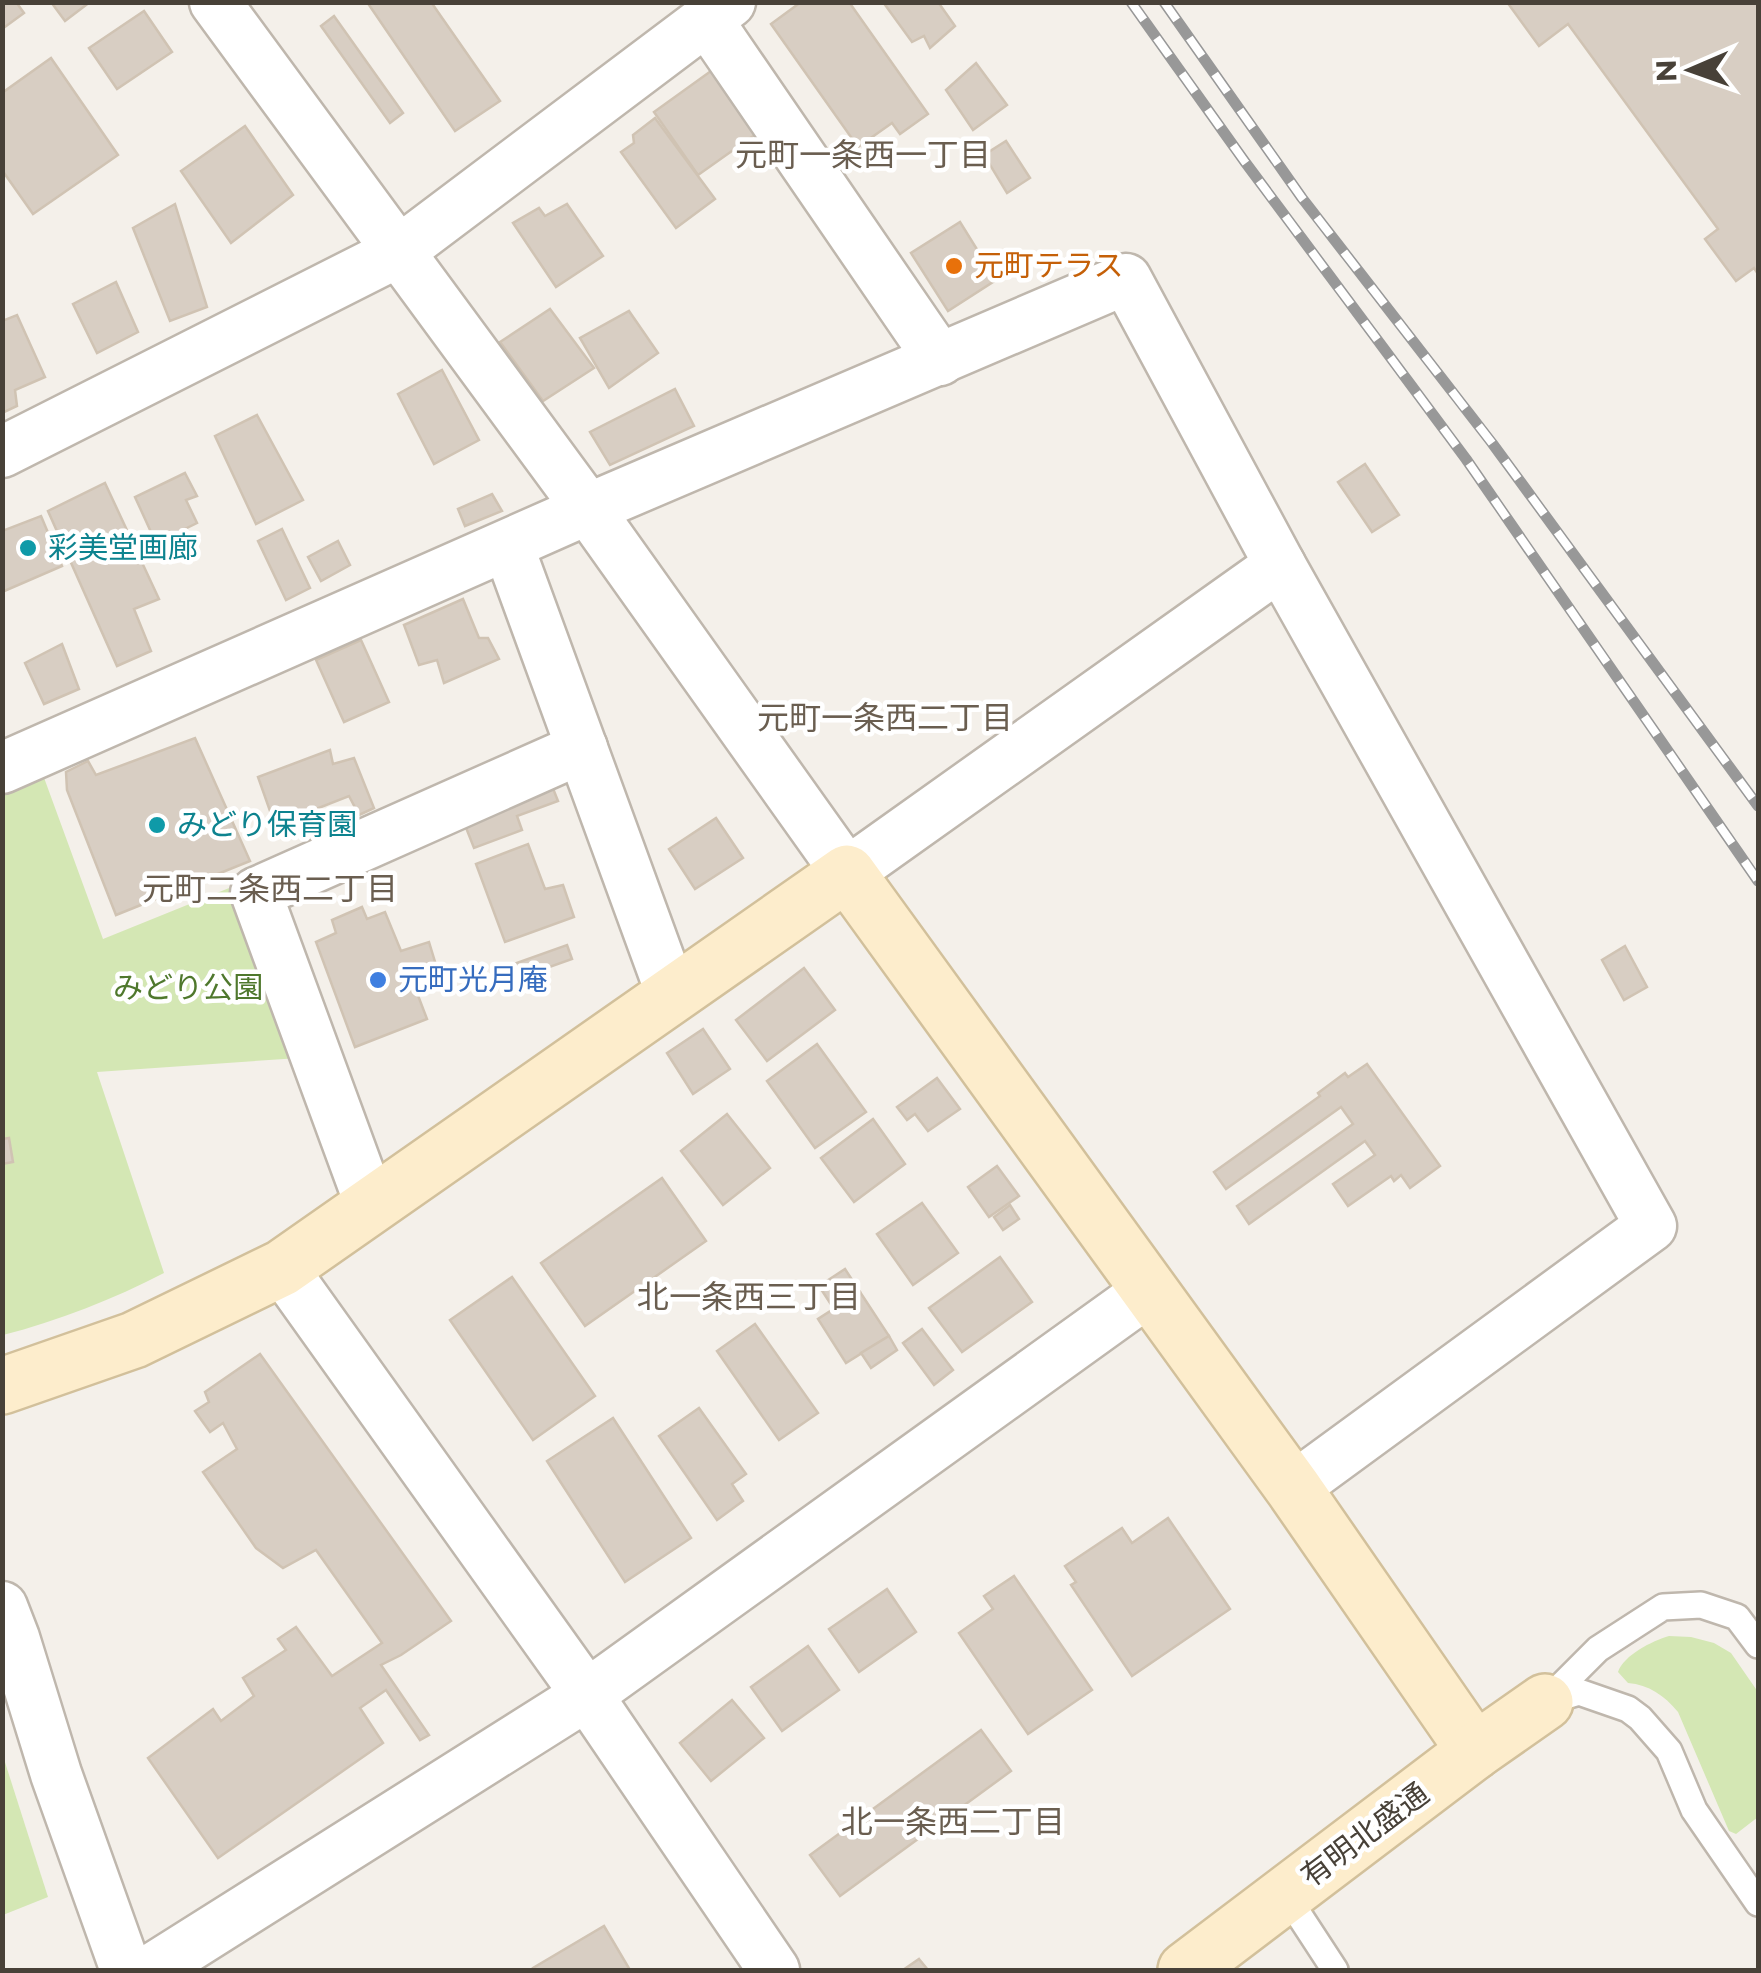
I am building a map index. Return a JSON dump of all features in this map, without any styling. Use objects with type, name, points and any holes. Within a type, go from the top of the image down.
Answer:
[{"type":"street","points":[[215,2],[588,509],[1293,1488],[1475,1751]]},
{"type":"street","points":[[2,452],[398,252],[718,11],[940,360]]},
{"type":"street","points":[[2,768],[588,509],[1126,279],[1280,564],[1650,1226],[1293,1488]]},
{"type":"street","points":[[508,546],[672,995]]},
{"type":"street","points":[[2,1386],[134,1340],[282,1268],[1280,564]]},
{"type":"street","points":[[371,1206],[256,892],[582,748]]},
{"type":"street","points":[[282,1268],[588,1694],[774,1970]]},
{"type":"street","points":[[151,1970],[588,1694],[1150,1290]]},
{"type":"street","points":[[2,1608],[126,1970]]},
{"type":"street","name":"有明北盛通","points":[[1186,1970],[1545,1702]]},
{"type":"lane","points":[[1545,1702],[1598,1649],[1663,1607],[1701,1604],[1737,1616],[1758,1645]]},
{"type":"lane","points":[[1545,1702],[1580,1692],[1628,1709],[1640,1718],[1669,1751],[1694,1810],[1758,1903]]},
{"type":"lane","points":[[1286,1895],[1335,1970]]},
{"type":"green space","name":"みどり公園","points":[[39,764],[103,939],[239,884],[299,1058],[97,1072],[164,1273],[85,1308],[3,1335],[3,779]]},
{"type":"green space","points":[[1669,1636],[1714,1643],[1731,1653],[1758,1692],[1758,1817],[1736,1834],[1729,1831],[1678,1712],[1656,1692],[1628,1683],[1618,1672],[1632,1654]]},
{"type":"green space","points":[[3,1756],[48,1897],[2,1915]]},
{"type":"building","points":[[2,2],[16,2],[24,13],[2,29]]},
{"type":"building","points":[[51,2],[90,2],[65,21]]},
{"type":"building","points":[[367,2],[431,2],[500,101],[455,131]]},
{"type":"building","points":[[801,2],[849,2],[928,114],[900,134],[892,123],[858,147],[771,24]]},
{"type":"building","points":[[883,2],[938,2],[955,26],[930,48],[924,36],[912,42]]},
{"type":"building","points":[[1507,2],[1758,2],[1758,274],[1754,268],[1736,281],[1705,239],[1718,229],[1568,24],[1539,46]]},
{"type":"building","points":[[144,11],[172,52],[117,89],[89,48]]},
{"type":"building","points":[[334,16],[403,113],[390,123],[321,26]]},
{"type":"building","points":[[51,58],[118,155],[33,214],[2,170],[2,93]]},
{"type":"building","points":[[976,63],[1007,105],[973,130],[946,90]]},
{"type":"building","points":[[718,66],[763,129],[698,175],[654,112]]},
{"type":"building","points":[[655,118],[715,199],[676,228],[621,152],[634,143],[633,135]]},
{"type":"building","points":[[245,126],[293,195],[231,243],[181,171]]},
{"type":"building","points":[[1006,141],[1030,178],[1007,193],[984,155]]},
{"type":"building","points":[[175,204],[207,307],[170,321],[133,228]]},
{"type":"building","points":[[567,204],[603,256],[556,287],[513,223],[539,208],[545,216]]},
{"type":"building","name":"元町テラス","points":[[960,222],[996,280],[948,311],[911,253]]},
{"type":"building","points":[[116,282],[138,332],[97,353],[73,304]]},
{"type":"building","points":[[550,309],[594,368],[543,401],[500,342]]},
{"type":"building","points":[[629,311],[658,353],[609,388],[580,338]]},
{"type":"building","points":[[17,315],[45,377],[15,390],[17,406],[2,413],[2,321]]},
{"type":"building","points":[[442,370],[479,440],[434,464],[398,394]]},
{"type":"building","points":[[675,389],[694,426],[610,465],[590,432]]},
{"type":"building","points":[[257,415],[303,500],[256,524],[215,436]]},
{"type":"building","points":[[1365,464],[1399,515],[1372,532],[1338,482]]},
{"type":"building","points":[[185,473],[197,496],[186,500],[197,523],[156,543],[135,497]]},
{"type":"building","points":[[105,483],[159,599],[134,609],[151,651],[117,666],[48,511]]},
{"type":"building","points":[[492,494],[502,511],[465,526],[458,509]]},
{"type":"building","name":"彩美堂画廊","points":[[41,516],[62,566],[2,592],[2,531]]},
{"type":"building","points":[[282,529],[310,588],[286,600],[258,541]]},
{"type":"building","points":[[338,541],[350,565],[321,581],[308,557]]},
{"type":"building","points":[[463,599],[479,638],[488,638],[499,659],[444,683],[437,660],[419,665],[404,625]]},
{"type":"building","points":[[361,640],[389,702],[344,722],[316,660]]},
{"type":"building","points":[[62,644],[79,689],[44,704],[25,663]]},
{"type":"building","name":"みどり保育園","points":[[195,738],[250,861],[116,915],[67,790],[66,772],[88,761],[96,775]]},
{"type":"building","points":[[330,750],[333,764],[354,758],[374,808],[359,815],[349,796],[275,825],[258,777]]},
{"type":"building","points":[[552,786],[558,801],[517,816],[522,830],[474,848],[463,820]]},
{"type":"building","points":[[716,818],[743,858],[695,889],[669,849]]},
{"type":"building","points":[[528,844],[545,889],[563,885],[574,917],[505,942],[476,864]]},
{"type":"building","name":"元町光月庵","points":[[362,907],[367,919],[385,912],[401,951],[429,942],[439,975],[414,985],[427,1019],[355,1047],[316,942],[336,933],[332,920]]},
{"type":"building","points":[[567,945],[572,959],[513,980],[508,966]]},
{"type":"building","points":[[1625,946],[1647,987],[1624,1000],[1602,960]]},
{"type":"building","points":[[804,968],[835,1010],[767,1061],[736,1020]]},
{"type":"building","points":[[703,1029],[730,1069],[693,1094],[667,1053]]},
{"type":"building","points":[[817,1044],[866,1112],[815,1148],[767,1081]]},
{"type":"building","points":[[1367,1064],[1440,1166],[1410,1188],[1401,1175],[1394,1181],[1391,1176],[1348,1206],[1333,1184],[1375,1155],[1365,1141],[1249,1224],[1237,1206],[1353,1124],[1341,1107],[1226,1189],[1214,1172],[1320,1096],[1318,1093],[1345,1073],[1348,1077]]},
{"type":"building","points":[[937,1078],[960,1109],[928,1131],[915,1114],[907,1120],[897,1107]]},
{"type":"building","points":[[727,1114],[770,1168],[723,1205],[681,1151]]},
{"type":"building","points":[[873,1119],[905,1164],[854,1202],[821,1158]]},
{"type":"building","points":[[9,1138],[13,1162],[2,1164],[2,1139]]},
{"type":"building","points":[[997,1166],[1019,1196],[989,1217],[968,1187]]},
{"type":"building","points":[[662,1178],[706,1241],[585,1326],[541,1263]]},
{"type":"building","points":[[922,1203],[958,1253],[913,1285],[877,1234]]},
{"type":"building","points":[[1010,1205],[1019,1219],[1003,1230],[994,1217]]},
{"type":"building","points":[[1000,1257],[1032,1302],[962,1352],[929,1308]]},
{"type":"building","points":[[845,1269],[860,1292],[834,1309],[819,1286]]},
{"type":"building","points":[[512,1277],[595,1396],[533,1440],[450,1320]]},
{"type":"building","points":[[860,1292],[889,1336],[846,1363],[818,1319]]},
{"type":"building","points":[[755,1324],[818,1413],[779,1440],[717,1351]]},
{"type":"building","points":[[922,1329],[953,1370],[934,1385],[903,1343]]},
{"type":"building","points":[[889,1336],[897,1350],[871,1368],[861,1353]]},
{"type":"building","points":[[260,1354],[451,1621],[381,1665],[429,1735],[420,1740],[386,1690],[360,1708],[383,1743],[218,1858],[148,1758],[213,1709],[221,1721],[254,1696],[243,1678],[286,1650],[278,1639],[296,1627],[332,1676],[382,1643],[316,1550],[283,1568],[256,1548],[203,1472],[237,1449],[223,1423],[210,1432],[195,1411],[209,1402],[205,1392]]},
{"type":"building","points":[[699,1408],[746,1474],[732,1484],[743,1501],[717,1520],[659,1436]]},
{"type":"building","points":[[613,1418],[691,1538],[625,1582],[547,1461]]},
{"type":"building","points":[[1168,1518],[1230,1609],[1132,1676],[1071,1585],[1076,1582],[1065,1566],[1122,1528],[1132,1543]]},
{"type":"building","points":[[1014,1576],[1092,1690],[1028,1734],[959,1633],[993,1609],[984,1596]]},
{"type":"building","points":[[887,1589],[916,1632],[859,1672],[829,1629]]},
{"type":"building","points":[[808,1646],[839,1690],[782,1731],[751,1687]]},
{"type":"building","points":[[732,1700],[764,1738],[711,1781],[680,1743]]},
{"type":"building","points":[[981,1730],[1011,1771],[840,1896],[810,1855]]},
{"type":"building","points":[[604,1926],[630,1970],[534,1970],[533,1968]]},
{"type":"building","points":[[919,1959],[928,1970],[903,1970]]},
{"type":"railway","points":[[1131,2],[1466,459],[1758,881]]},
{"type":"railway","points":[[1164,2],[1302,198],[1492,443],[1758,806]]},
{"type":"place","name":"元町テラス","points":[[954,266]]},
{"type":"place","name":"彩美堂画廊","points":[[28,548]]},
{"type":"place","name":"みどり保育園","points":[[157,825]]},
{"type":"place","name":"元町光月庵","points":[[378,980]]},
{"type":"district","name":"元町一条西一丁目","points":[[863,155]]},
{"type":"district","name":"元町一条西二丁目","points":[[885,718]]},
{"type":"district","name":"元町二条西二丁目","points":[[270,889]]},
{"type":"district","name":"北一条西三丁目","points":[[749,1297]]},
{"type":"district","name":"北一条西二丁目","points":[[953,1822]]}]
